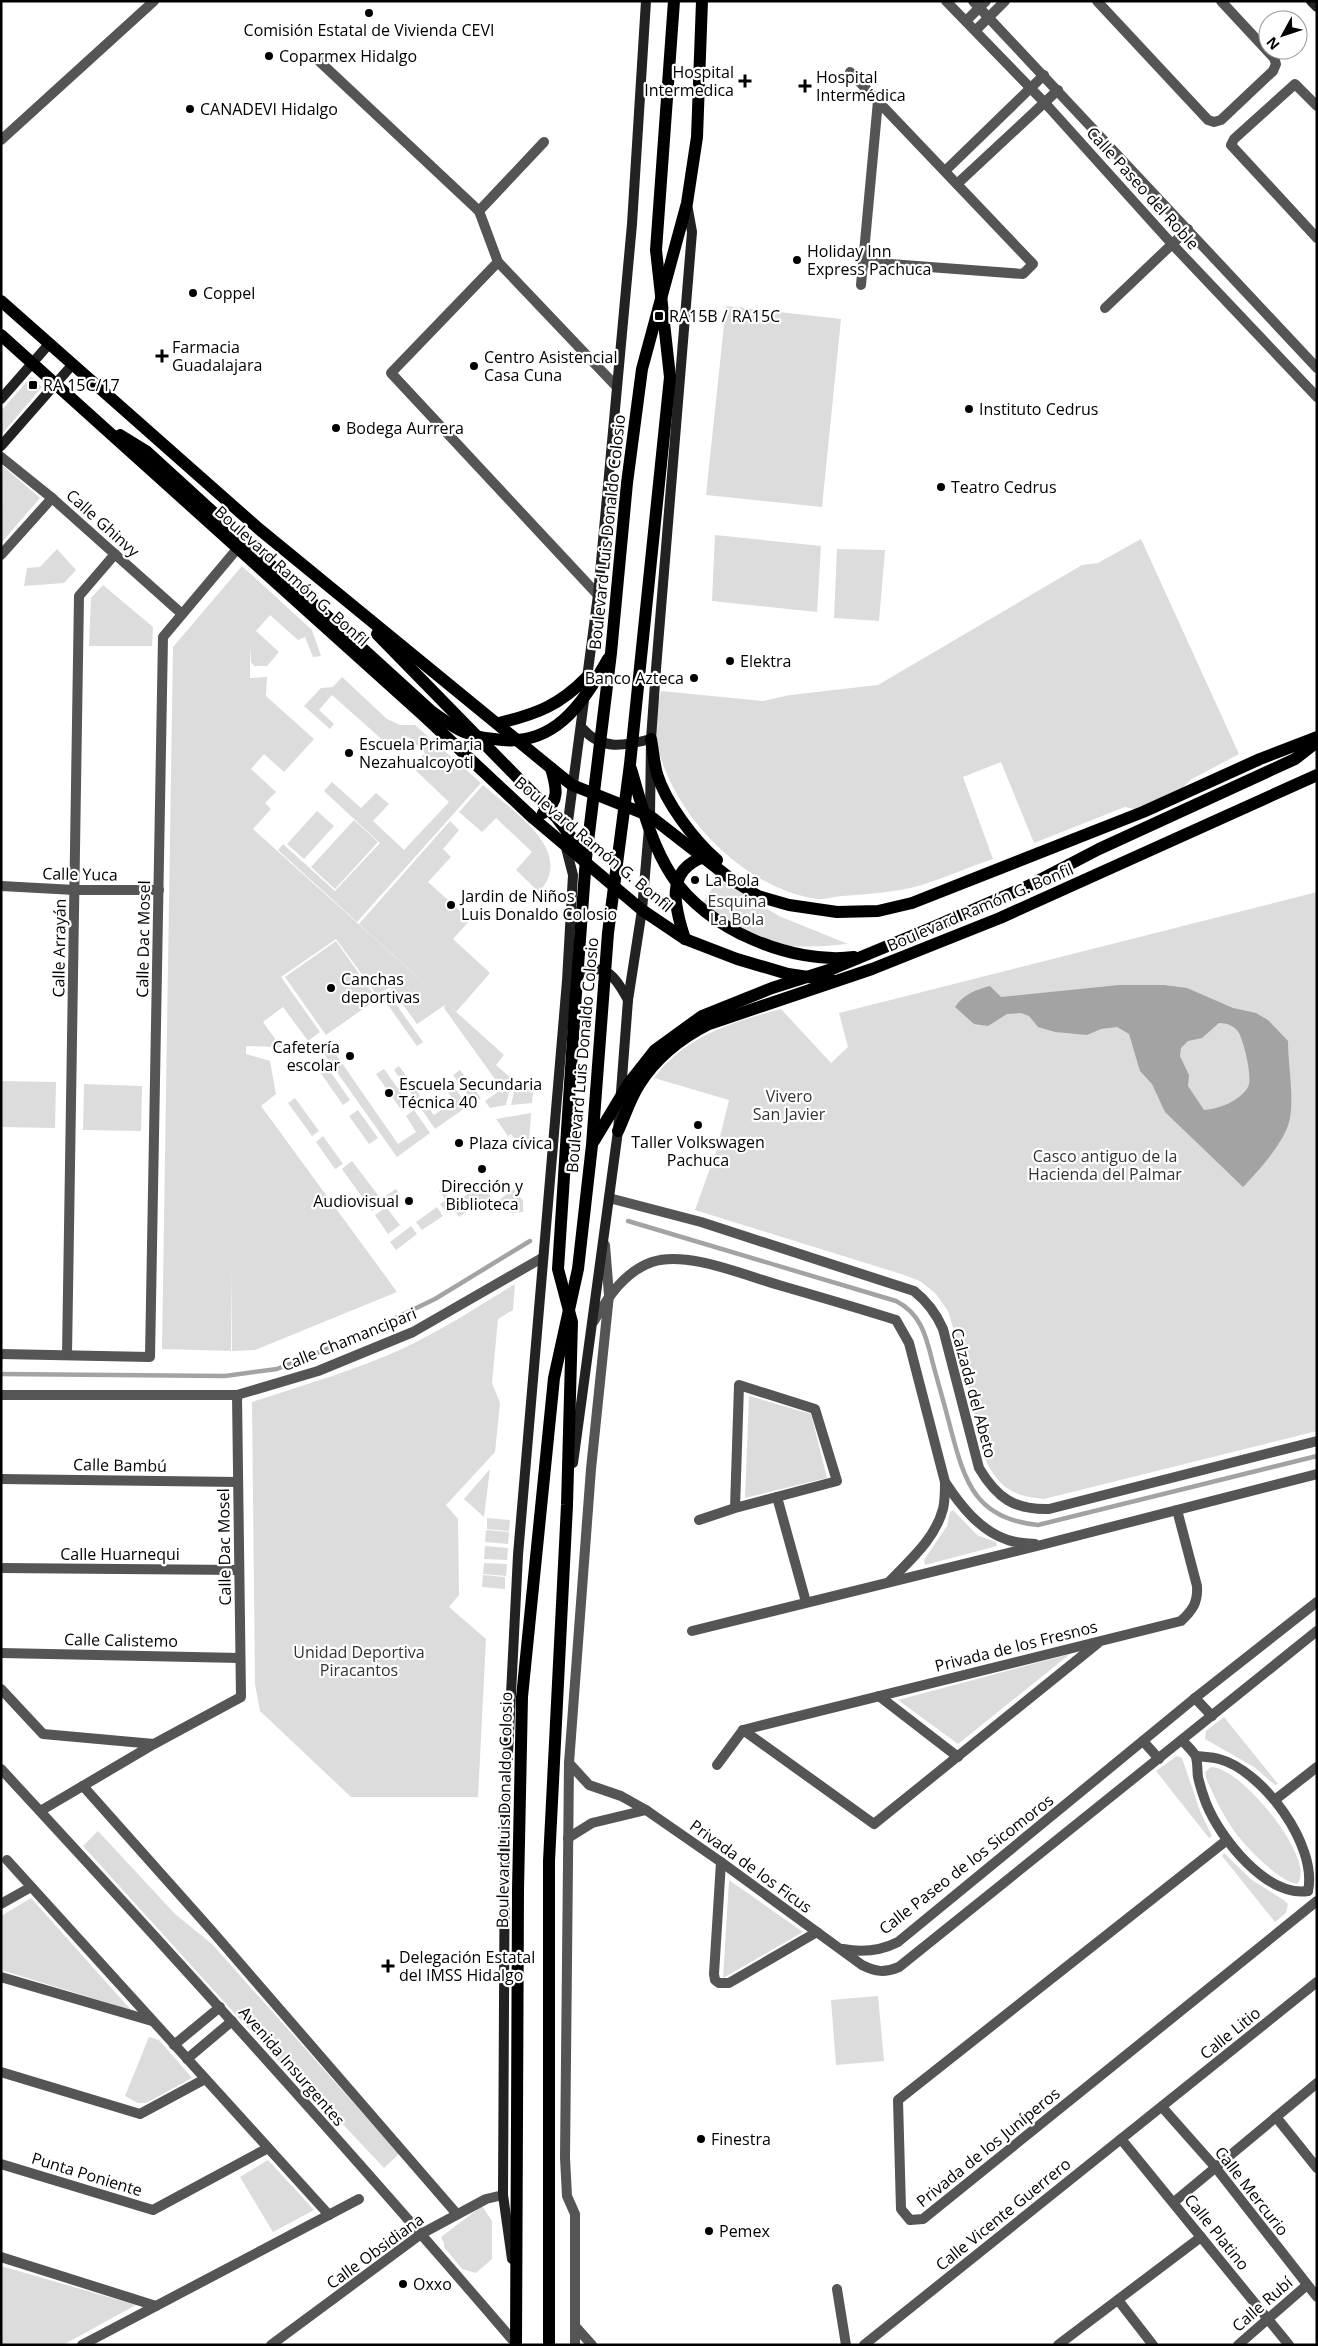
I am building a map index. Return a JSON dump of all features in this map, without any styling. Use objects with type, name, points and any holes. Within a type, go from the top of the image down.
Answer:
[{"type":"main road","name":"Boulevard Luis Donaldo Colosio","points":[[516,2344],[518,1890],[522,1697],[554,1378],[578,1269],[592,1145],[608,933],[630,764],[670,376],[656,250],[674,1]]},
{"type":"main road","name":"Boulevard Luis Donaldo Colosio","points":[[548,2345],[549,1861],[567,1506],[572,1322],[558,1269],[586,858],[612,652],[627,483],[642,369],[687,203],[697,137],[702,1]]},
{"type":"main road","name":"Boulevard Ramón G. Bonfil","points":[[1,301],[260,529],[345,600],[499,723],[572,785],[650,816],[671,834],[758,896],[789,905],[837,912],[878,912],[912,903],[1143,812],[1260,759],[1317,737]]},
{"type":"main road","name":"Boulevard Ramón G. Bonfil","points":[[1,335],[417,709],[533,818],[642,910],[685,939],[737,959],[780,972],[835,981],[872,969],[1000,918],[1058,890],[1097,875],[1317,775]]},
{"type":"main road","points":[[94,420],[146,451],[431,711],[464,732],[505,741],[526,740],[554,728],[579,705],[612,652]]},
{"type":"main road","points":[[345,600],[556,817],[571,834],[586,858]]},
{"type":"main road","points":[[499,723],[545,710],[571,693],[587,677]]},
{"type":"main road","points":[[651,739],[657,773],[665,794],[685,824],[713,857],[758,896]]},
{"type":"main road","points":[[592,1145],[629,1083],[654,1050],[702,1016],[772,988],[832,969],[1028,886],[1099,849],[1295,759],[1317,742]]},
{"type":"main road","points":[[630,764],[647,823],[657,848],[673,878],[705,911],[730,929],[767,945],[795,954],[850,958],[882,953],[1058,890]]},
{"type":"main road","points":[[533,818],[552,807],[556,784],[551,768]]},
{"type":"main road","points":[[685,939],[678,919],[675,892],[679,875],[686,866],[693,861],[704,858]]},
{"type":"main road","points":[[618,1131],[639,1085],[664,1054],[689,1034],[744,1011],[835,981]]},
{"type":"street","points":[[1,140],[154,1]]},
{"type":"street","points":[[515,2283],[503,2195],[505,1814],[518,1555],[567,981],[573,876],[565,844],[572,785],[582,728],[598,595],[632,224],[646,1]]},
{"type":"street","name":"Calle Paseo del Roble","points":[[946,1],[1031,88],[1172,244],[1317,396]]},
{"type":"street","points":[[976,30],[1005,1]]},
{"type":"street","points":[[1098,1],[1208,120],[1214,122],[1221,120],[1272,71],[1276,64],[1274,58],[1221,1]]},
{"type":"street","points":[[1311,1],[1317,7]]},
{"type":"street","points":[[966,21],[979,3]]},
{"type":"street","name":"Calle Paseo del Roble","points":[[979,3],[989,17],[1317,368]]},
{"type":"street","points":[[319,61],[479,211],[498,262],[616,385]]},
{"type":"street","points":[[850,72],[1033,264],[1023,274],[863,262]]},
{"type":"street","points":[[945,171],[1044,75]]},
{"type":"street","points":[[1317,106],[1296,84],[1234,139],[1231,145],[1317,238]]},
{"type":"street","points":[[957,184],[1058,90]]},
{"type":"street","points":[[861,285],[878,101]]},
{"type":"street","points":[[993,126],[1005,138]]},
{"type":"street","points":[[479,211],[544,142]]},
{"type":"street","points":[[567,1506],[594,1321],[618,1131],[628,1000],[642,910],[650,816],[651,739],[692,232],[687,203]]},
{"type":"street","points":[[1104,308],[1188,229]]},
{"type":"street","points":[[498,262],[391,373],[598,595]]},
{"type":"street","points":[[1,398],[49,344]]},
{"type":"street","points":[[1,446],[73,364]]},
{"type":"street","name":"Calle Ghinvy","points":[[1,457],[52,498],[182,614]]},
{"type":"street","points":[[1,555],[52,498]]},
{"type":"street","name":"Calle Dac Mosel","points":[[67,1355],[150,1357],[163,637],[237,549]]},
{"type":"street","name":"Calle Arrayán","points":[[67,1355],[76,890],[79,596],[115,554]]},
{"type":"street","points":[[582,728],[597,741],[609,745],[622,746],[651,739]]},
{"type":"street","name":"Calle Yuca","points":[[1,886],[76,890],[159,890]]},
{"type":"street","points":[[567,981],[586,969],[599,969],[616,978],[628,1000]]},
{"type":"street","name":"Calzada del Abeto","points":[[609,1198],[701,1222],[914,1291],[936,1313],[943,1329],[979,1468],[989,1484],[1016,1505],[1031,1509],[1049,1509],[1317,1441]]},
{"type":"street","points":[[575,2345],[575,2214],[567,2196],[565,2158],[569,1763],[591,1469],[609,1295],[604,1236]]},
{"type":"street","name":"Calle Chamancipari","points":[[1,1395],[237,1396],[318,1372],[413,1332],[542,1258]]},
{"type":"street","points":[[594,1321],[609,1295],[638,1268],[665,1260],[700,1262],[896,1320],[909,1343],[945,1482],[943,1509],[924,1546],[890,1581]]},
{"type":"street","points":[[1,1354],[67,1355]]},
{"type":"street","points":[[699,1520],[735,1508],[837,1481],[815,1409],[739,1385],[735,1508]]},
{"type":"street","name":"Calle Dac Mosel","points":[[154,1744],[241,1697],[237,1396]]},
{"type":"street","points":[[692,1631],[1041,1545],[1317,1474]]},
{"type":"street","name":"Calle Bambú","points":[[1,1479],[238,1482]]},
{"type":"street","points":[[945,1482],[975,1521],[1007,1540],[1041,1545]]},
{"type":"street","points":[[778,1497],[806,1602]]},
{"type":"street","name":"Privada de los Fresnos","points":[[743,1730],[1181,1621],[1193,1610],[1198,1598],[1198,1586],[1178,1510]]},
{"type":"street","name":"Calle Huarnequi","points":[[1,1568],[239,1570]]},
{"type":"street","name":"Calle Paseo de los Sicomoros","points":[[838,1948],[854,1952],[876,1951],[898,1942],[1195,1698],[1317,1602]]},
{"type":"street","points":[[838,1948],[862,1966],[875,1972],[888,1971],[899,1967],[1317,1631]]},
{"type":"street","points":[[717,1765],[743,1730],[874,1824],[1100,1641]]},
{"type":"street","name":"Calle Calistemo","points":[[1,1653],[240,1658]]},
{"type":"street","points":[[1,1689],[43,1734],[154,1744]]},
{"type":"street","points":[[879,1696],[958,1757]]},
{"type":"street","points":[[1195,1698],[1212,1716]]},
{"type":"street","points":[[1182,1740],[1196,1756],[1198,1775],[1206,1802],[1219,1829],[1227,1840],[1250,1866],[1265,1877],[1295,1892],[1308,1891]]},
{"type":"street","points":[[1143,1741],[1159,1758]]},
{"type":"street","points":[[42,1810],[154,1744]]},
{"type":"street","points":[[1196,1756],[1219,1759],[1234,1765],[1248,1774],[1276,1799],[1297,1830],[1311,1866],[1312,1880],[1308,1891]]},
{"type":"street","name":"Privada de los Ficus","points":[[569,1763],[589,1785],[621,1796],[646,1810],[721,1862],[838,1948]]},
{"type":"street","points":[[1276,1799],[1317,1766]]},
{"type":"street","name":"Avenida Insurgentes","points":[[2,1773],[42,1810],[220,2007],[516,2344]]},
{"type":"street","name":"Avenida Insurgentes","points":[[83,1786],[212,1931],[456,2213]]},
{"type":"street","points":[[568,1838],[592,1823],[646,1810]]},
{"type":"street","name":"Privada de los Juníperos","points":[[1227,1840],[898,2100],[901,2208],[910,2220],[923,2219],[1317,1901]]},
{"type":"street","points":[[6,1860],[329,2215]]},
{"type":"street","points":[[721,1862],[714,1974],[715,1980],[718,1983],[729,1983],[817,1932]]},
{"type":"street","points":[[1,1904],[32,1887]]},
{"type":"street","points":[[1308,1891],[1317,1901]]},
{"type":"street","points":[[1,1977],[153,2021]]},
{"type":"street","name":"Calle Litio","points":[[1162,2107],[1317,1982]]},
{"type":"street","points":[[174,2044],[220,2007]]},
{"type":"street","points":[[187,2059],[232,2021]]},
{"type":"street","points":[[1,2072],[140,2114],[205,2079]]},
{"type":"street","points":[[1174,2202],[1317,2082]]},
{"type":"street","name":"Calle Vicente Guerrero","points":[[864,2345],[1162,2107]]},
{"type":"street","name":"Calle Mercurio","points":[[1162,2107],[1216,2168],[1317,2297]]},
{"type":"street","points":[[1276,2117],[1317,2168]]},
{"type":"street","name":"Calle Platino","points":[[1121,2139],[1269,2319],[1288,2345]]},
{"type":"street","name":"Punta Poniente","points":[[1,2164],[153,2210],[268,2148]]},
{"type":"street","name":"Calle Obsidiana","points":[[274,2344],[421,2234],[456,2213],[486,2199],[503,2195]]},
{"type":"street","points":[[82,2345],[359,2199]]},
{"type":"street","points":[[1058,2345],[1201,2237]]},
{"type":"street","points":[[1,2257],[156,2306]]},
{"type":"street","name":"Calle Rubí","points":[[1238,2345],[1307,2285]]},
{"type":"street","points":[[837,2289],[846,2345]]},
{"type":"street","points":[[1118,2300],[1153,2345]]},
{"type":"street","points":[[575,2326],[592,2345]]},
{"type":"green space","points":[[726,306],[841,319],[822,507],[706,495]]},
{"type":"green space","points":[[31,377],[42,387],[1,435],[1,411]]},
{"type":"green space","points":[[3,466],[40,498],[2,542]]},
{"type":"green space","points":[[715,535],[821,546],[817,612],[712,601]]},
{"type":"green space","points":[[1141,539],[1239,754],[1192,779],[1173,796],[1143,811],[1125,807],[1034,843],[1001,762],[963,777],[993,859],[922,885],[883,892],[820,899],[787,891],[759,878],[732,859],[707,835],[686,809],[670,780],[659,750],[654,720],[661,691],[763,701],[790,695],[878,685],[1082,565],[1098,563]]},
{"type":"green space","points":[[57,549],[76,570],[64,583],[24,586],[27,568],[40,567]]},
{"type":"green space","points":[[837,549],[885,550],[879,621],[834,618]]},
{"type":"green space","points":[[242,566],[312,630],[321,656],[313,657],[305,637],[298,640],[270,615],[256,631],[279,652],[267,666],[254,666],[251,662],[250,644],[250,678],[267,677],[266,696],[314,739],[284,772],[264,754],[251,769],[276,792],[265,803],[271,809],[253,829],[504,1055],[496,1065],[512,1079],[506,1105],[490,1108],[485,1101],[502,1089],[444,1008],[445,1005],[417,1024],[390,987],[377,995],[336,939],[281,977],[320,1032],[308,1041],[283,1007],[263,1022],[281,1047],[246,1046],[246,1054],[270,1061],[276,1094],[261,1106],[397,1292],[255,1350],[232,1351],[231,1269],[231,1351],[162,1349],[173,647]]},
{"type":"green space","points":[[103,585],[153,627],[152,646],[89,646],[91,598]]},
{"type":"green space","points":[[342,677],[387,719],[400,725],[415,725],[481,783],[357,922],[278,850],[283,844],[335,891],[380,843],[324,791],[332,782],[361,808],[376,793],[389,804],[373,821],[404,850],[449,802],[412,767],[425,753],[408,737],[395,751],[332,695],[319,710],[334,724],[330,729],[304,706],[321,688],[333,687]]},
{"type":"green space","points":[[483,785],[509,806],[536,832],[545,847],[550,862],[549,877],[539,892],[516,870],[532,852],[496,818],[482,832],[459,812]]},
{"type":"green space","points":[[317,811],[334,826],[304,859],[287,844]]},
{"type":"green space","points":[[354,820],[378,842],[335,889],[311,867]]},
{"type":"green space","points":[[450,821],[459,830],[443,849],[451,857],[428,882],[470,920],[453,939],[490,973],[456,1012],[359,924]]},
{"type":"green space","name":"Esquina La Bola","points":[[718,879],[779,916],[848,944],[823,946],[785,945],[772,943],[748,934],[703,903]]},
{"type":"green space","name":"Casco antiguo de la Hacienda del Palmar","points":[[1317,892],[1317,1431],[1044,1499],[1024,1496],[1003,1485],[991,1471],[986,1461],[957,1340],[948,1311],[936,1294],[920,1281],[901,1274],[695,1210],[717,1149],[729,1100],[654,1078],[680,1051],[695,1041],[728,1025],[781,1009],[831,1063],[848,1047],[839,1013]]},
{"type":"green space","name":"Canchas deportivas","points":[[336,941],[377,999],[326,1035],[285,977]]},
{"type":"green space","points":[[388,993],[423,1042],[417,1046],[385,1001],[381,1004],[378,1000]]},
{"type":"green space","points":[[328,1043],[398,1144],[416,1132],[406,1116],[414,1110],[430,1133],[397,1157],[324,1054]]},
{"type":"green space","points":[[399,1066],[420,1096],[415,1099],[394,1070]]},
{"type":"green space","points":[[327,1067],[350,1100],[343,1105],[320,1072]]},
{"type":"green space","points":[[384,1069],[410,1105],[402,1111],[376,1074]]},
{"type":"green space","points":[[460,1070],[481,1098],[474,1103],[453,1075]]},
{"type":"green space","points":[[531,1079],[534,1082],[532,1103],[511,1105],[516,1083],[523,1089]]},
{"type":"green space","points":[[1,1081],[56,1082],[55,1128],[1,1127]]},
{"type":"green space","points":[[84,1084],[142,1086],[141,1131],[83,1130]]},
{"type":"green space","points":[[452,1084],[468,1106],[435,1129],[420,1107],[425,1103],[434,1115],[454,1101],[446,1089]]},
{"type":"green space","points":[[295,1098],[319,1131],[312,1136],[288,1103]]},
{"type":"green space","points":[[358,1110],[378,1138],[369,1144],[349,1116]]},
{"type":"green space","points":[[531,1113],[529,1143],[517,1142],[511,1134],[508,1136],[496,1119]]},
{"type":"green space","points":[[323,1136],[343,1164],[335,1169],[316,1142]]},
{"type":"green space","points":[[352,1161],[381,1199],[396,1189],[398,1192],[372,1211],[342,1169]]},
{"type":"green space","points":[[482,1184],[495,1203],[514,1189],[523,1201],[523,1212],[512,1213],[483,1200],[459,1217],[456,1212],[451,1210],[447,1213],[440,1204],[446,1200],[439,1191],[442,1189],[453,1204]]},
{"type":"green space","points":[[386,1207],[400,1225],[388,1234],[375,1215]]},
{"type":"green space","points":[[437,1207],[443,1216],[422,1230],[416,1222]]},
{"type":"green space","points":[[411,1226],[417,1234],[396,1250],[390,1242]]},
{"type":"green space","name":"Unidad Deportiva Piracantos","points":[[515,1284],[513,1310],[498,1319],[492,1383],[500,1403],[495,1452],[446,1505],[458,1519],[459,1595],[449,1607],[486,1639],[478,1797],[351,1797],[260,1711],[255,1684],[252,1402],[349,1370],[406,1347],[448,1325]]},
{"type":"green space","points":[[749,1396],[811,1414],[827,1478],[745,1498]]},
{"type":"green space","points":[[490,1469],[484,1517],[464,1499]]},
{"type":"green space","points":[[953,1510],[977,1535],[996,1542],[997,1546],[925,1565],[924,1560],[947,1526],[950,1512]]},
{"type":"green space","points":[[487,1518],[510,1520],[509,1531],[487,1529]]},
{"type":"green space","points":[[486,1530],[509,1532],[508,1544],[485,1542]]},
{"type":"green space","points":[[485,1546],[508,1548],[507,1560],[484,1559]]},
{"type":"green space","points":[[484,1563],[507,1564],[506,1576],[483,1574]]},
{"type":"green space","points":[[483,1575],[505,1577],[505,1589],[482,1587]]},
{"type":"green space","points":[[1070,1654],[958,1744],[898,1700]]},
{"type":"green space","points":[[1224,1717],[1278,1784],[1275,1785],[1254,1767],[1205,1739],[1206,1731]]},
{"type":"green space","points":[[1177,1756],[1182,1758],[1200,1811],[1212,1836],[1209,1838],[1156,1771]]},
{"type":"green space","points":[[1211,1767],[1224,1771],[1240,1782],[1274,1817],[1297,1856],[1301,1873],[1297,1884],[1285,1879],[1274,1871],[1256,1856],[1238,1836],[1224,1816],[1206,1778],[1205,1772]]},
{"type":"green space","points":[[98,1831],[175,1914],[212,1944],[399,2154],[384,2168],[303,2082],[277,2060],[83,1846]]},
{"type":"green space","points":[[1224,1853],[1252,1880],[1285,1901],[1288,1904],[1286,1913],[1275,1922],[1222,1856]]},
{"type":"green space","points":[[729,1880],[803,1932],[723,1978]]},
{"type":"green space","points":[[31,1898],[131,2010],[1,1970],[1,1916]]},
{"type":"green space","points":[[878,1996],[884,2061],[836,2065],[831,2000]]},
{"type":"green space","points":[[149,2037],[159,2040],[192,2078],[146,2103],[138,2103],[125,2096]]},
{"type":"green space","points":[[268,2160],[314,2210],[273,2232],[240,2177]]},
{"type":"green space","points":[[482,2206],[492,2221],[492,2259],[476,2273],[462,2269],[444,2247],[441,2237]]},
{"type":"green space","points":[[1,2266],[136,2305],[63,2345],[1,2345]]},
{"type":"shaded area","points":[[1119,985],[1164,985],[1187,988],[1233,1008],[1256,1013],[1268,1020],[1288,1041],[1291,1109],[1290,1118],[1283,1136],[1271,1155],[1243,1187],[1165,1112],[1152,1084],[1140,1071],[1129,1034],[1117,1027],[1101,1029],[1087,1035],[1055,1032],[1038,1027],[1029,1016],[1021,1013],[1007,1014],[988,1026],[974,1024],[955,1007],[970,993],[990,986],[1001,997]],"holes":[[[1219,1023],[1228,1024],[1239,1033],[1247,1060],[1249,1083],[1244,1092],[1235,1100],[1216,1108],[1204,1110],[1188,1086],[1189,1075],[1180,1056],[1181,1048],[1188,1041],[1202,1038]]]},
{"type":"waterway","points":[[628,1221],[896,1301],[904,1306],[916,1318],[924,1334],[956,1449],[968,1482],[976,1495],[987,1506],[1000,1515],[1017,1521],[1038,1525],[1317,1456]]},
{"type":"waterway","points":[[1,1374],[225,1376],[277,1369],[354,1338],[435,1299],[530,1241]]},
{"type":"place","name":"Comisión Estatal de Vivienda CEVI","points":[[369,13]]},
{"type":"place","name":"Coparmex Hidalgo","points":[[269,56]]},
{"type":"place","name":"Hospital Intermedica","points":[[745,81]]},
{"type":"place","name":"Hospital Intermédica","points":[[805,86]]},
{"type":"place","name":"CANADEVI Hidalgo","points":[[190,109]]},
{"type":"place","name":"Holiday Inn Express Pachuca","points":[[797,260]]},
{"type":"place","name":"Coppel","points":[[193,293]]},
{"type":"place","name":"RA15B / RA15C","points":[[659,316]]},
{"type":"place","name":"Farmacia Guadalajara","points":[[162,356]]},
{"type":"place","name":"Centro Asistencial Casa Cuna","points":[[474,366]]},
{"type":"place","name":"RA 15C/17","points":[[33,385]]},
{"type":"place","name":"Instituto Cedrus","points":[[969,409]]},
{"type":"place","name":"Bodega Aurrera","points":[[336,428]]},
{"type":"place","name":"Teatro Cedrus","points":[[941,487]]},
{"type":"place","name":"Elektra","points":[[730,661]]},
{"type":"place","name":"Banco Azteca","points":[[694,678]]},
{"type":"place","name":"Escuela Primaria Nezahualcoyotl","points":[[349,753]]},
{"type":"place","name":"La Bola","points":[[695,880]]},
{"type":"place","name":"Jardin de Niños Luis Donaldo Colosio","points":[[451,905]]},
{"type":"place","name":"Canchas deportivas","points":[[331,988]]},
{"type":"place","name":"Cafetería escolar","points":[[350,1056]]},
{"type":"place","name":"Escuela Secundaria Técnica 40","points":[[389,1093]]},
{"type":"place","name":"Taller Volkswagen Pachuca","points":[[698,1125]]},
{"type":"place","name":"Plaza cívica","points":[[459,1143]]},
{"type":"place","name":"Dirección y Biblioteca","points":[[482,1169]]},
{"type":"place","name":"Audiovisual","points":[[409,1201]]},
{"type":"place","name":"Delegación Estatal del IMSS Hidalgo","points":[[388,1966]]},
{"type":"place","name":"Finestra","points":[[701,2139]]},
{"type":"place","name":"Pemex","points":[[709,2231]]},
{"type":"place","name":"Oxxo","points":[[403,2284]]},
{"type":"park label","name":"Vivero San Javier","points":[[789,1105]]}]
